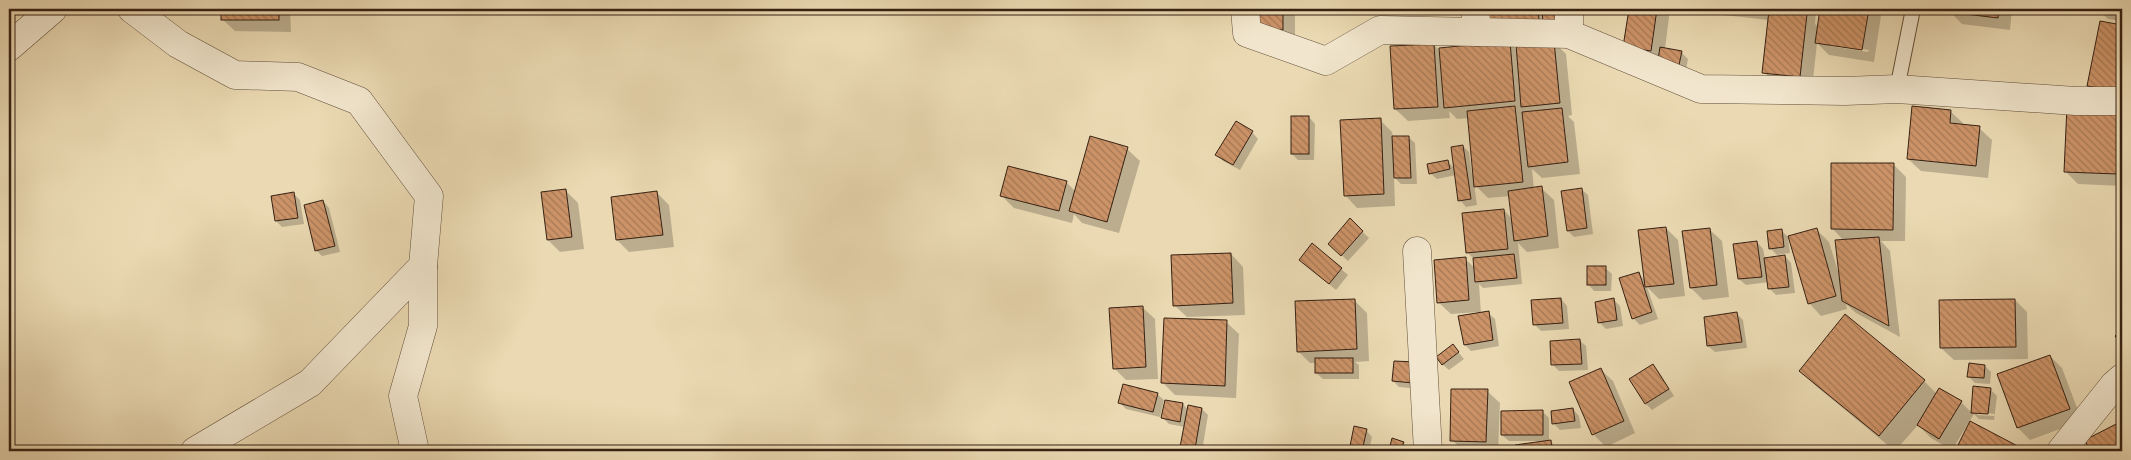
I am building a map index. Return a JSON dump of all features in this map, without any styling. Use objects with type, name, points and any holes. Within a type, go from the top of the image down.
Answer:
[{"type":"street","points":[[9,47],[54,9]]},
{"type":"street","points":[[132,9],[178,44],[234,75],[298,77],[359,101],[429,196],[423,266],[423,326],[403,396],[415,451]]},
{"type":"street","points":[[1245,9],[1247,33],[1326,60],[1380,30],[1476,20],[1569,22],[1701,89],[1844,91],[1897,89],[2076,101],[2122,101]]},
{"type":"street","points":[[1417,252],[1428,451]]},
{"type":"street","points":[[195,451],[310,383],[423,266]]},
{"type":"street","points":[[2061,451],[2114,385],[2122,378]]},
{"type":"lane","points":[[1897,89],[1913,9]]},
{"type":"building","points":[[221,9],[279,9],[279,20],[221,20]]},
{"type":"building","points":[[1250,9],[1283,9],[1283,30],[1250,29]]},
{"type":"building","points":[[1482,9],[1538,9],[1539,20],[1484,25]]},
{"type":"building","points":[[1542,9],[1565,9],[1566,21],[1543,23]]},
{"type":"building","points":[[1629,9],[1657,9],[1651,51],[1623,47]]},
{"type":"building","points":[[1820,9],[1869,9],[1862,50],[1815,43]]},
{"type":"building","points":[[1949,9],[1999,9],[1998,18],[1949,12]]},
{"type":"building","points":[[2104,9],[2122,9],[2122,12]]},
{"type":"building","points":[[1769,10],[1807,14],[1800,77],[1762,73]]},
{"type":"building","points":[[2100,21],[2122,25],[2122,92],[2087,86]]},
{"type":"building","points":[[1510,41],[1515,101],[1444,108],[1439,48]]},
{"type":"building","points":[[1554,41],[1560,103],[1521,107],[1516,44]]},
{"type":"building","points":[[1434,44],[1438,107],[1394,109],[1390,46]]},
{"type":"building","points":[[1660,47],[1682,51],[1679,65],[1658,60]]},
{"type":"building","points":[[1515,106],[1523,182],[1474,187],[1467,111]]},
{"type":"building","points":[[1912,106],[1951,110],[1950,123],[1980,126],[1976,166],[1907,159]]},
{"type":"building","points":[[2067,106],[2118,107],[2117,174],[2064,172]]},
{"type":"building","points":[[1562,108],[1568,162],[1528,167],[1522,112]]},
{"type":"building","points":[[1291,116],[1309,116],[1309,154],[1291,154]]},
{"type":"building","points":[[1381,118],[1384,194],[1344,196],[1340,120]]},
{"type":"building","points":[[1236,121],[1253,131],[1233,165],[1215,155]]},
{"type":"building","points":[[1090,136],[1128,147],[1107,222],[1069,211]]},
{"type":"building","points":[[1392,136],[1409,136],[1411,178],[1394,178]]},
{"type":"building","points":[[1463,145],[1471,199],[1458,201],[1451,147]]},
{"type":"building","points":[[1448,160],[1450,169],[1429,174],[1427,164]]},
{"type":"building","points":[[1831,163],[1894,163],[1893,230],[1831,229]]},
{"type":"building","points":[[1008,166],[1067,181],[1059,211],[1000,196]]},
{"type":"building","points":[[1542,186],[1548,236],[1514,241],[1508,191]]},
{"type":"building","points":[[1582,188],[1587,228],[1567,231],[1561,191]]},
{"type":"building","points":[[566,189],[572,237],[547,240],[541,192]]},
{"type":"building","points":[[657,191],[663,235],[616,240],[611,197]]},
{"type":"building","points":[[294,192],[298,218],[275,221],[271,196]]},
{"type":"building","points":[[323,200],[335,246],[315,251],[304,205]]},
{"type":"building","points":[[1504,209],[1508,249],[1466,253],[1462,213]]},
{"type":"building","points":[[1350,218],[1363,231],[1341,256],[1328,244]]},
{"type":"building","points":[[1666,227],[1674,284],[1645,287],[1638,230]]},
{"type":"building","points":[[1710,228],[1717,285],[1690,288],[1682,231]]},
{"type":"building","points":[[1817,228],[1836,296],[1808,304],[1788,236]]},
{"type":"building","points":[[1782,229],[1784,247],[1769,249],[1767,231]]},
{"type":"building","points":[[1879,237],[1889,326],[1842,301],[1835,240]]},
{"type":"building","points":[[1757,241],[1762,277],[1738,279],[1733,244]]},
{"type":"building","points":[[1312,243],[1342,268],[1329,284],[1299,260]]},
{"type":"building","points":[[1231,253],[1233,303],[1173,306],[1171,255]]},
{"type":"building","points":[[1514,254],[1517,278],[1475,282],[1473,258]]},
{"type":"building","points":[[1785,255],[1789,287],[1768,289],[1764,258]]},
{"type":"building","points":[[1466,257],[1469,300],[1437,303],[1434,260]]},
{"type":"building","points":[[1587,266],[1606,266],[1606,285],[1587,285]]},
{"type":"building","points":[[1639,272],[1652,312],[1632,319],[1619,278]]},
{"type":"building","points":[[1561,298],[1563,323],[1533,325],[1531,300]]},
{"type":"building","points":[[1614,298],[1617,320],[1598,323],[1595,302]]},
{"type":"building","points":[[1355,299],[1357,349],[1297,352],[1295,301]]},
{"type":"building","points":[[2015,299],[2016,347],[1940,348],[1939,300]]},
{"type":"building","points":[[1143,306],[1146,367],[1113,369],[1109,308]]},
{"type":"building","points":[[1489,311],[1493,340],[1464,345],[1458,316]]},
{"type":"building","points":[[1737,312],[1742,342],[1707,346],[1704,317]]},
{"type":"building","points":[[1845,314],[1925,380],[1879,436],[1799,371]]},
{"type":"building","points":[[1164,318],[1227,320],[1225,386],[1161,383]]},
{"type":"building","points":[[2122,330],[2122,345],[2115,336]]},
{"type":"building","points":[[1580,339],[1582,364],[1551,365],[1550,341]]},
{"type":"building","points":[[1453,344],[1459,352],[1442,365],[1436,357]]},
{"type":"building","points":[[2050,355],[2070,409],[2017,428],[1997,374]]},
{"type":"building","points":[[1315,358],[1353,358],[1353,373],[1315,373]]},
{"type":"building","points":[[1394,361],[1415,362],[1413,383],[1392,381]]},
{"type":"building","points":[[1969,363],[1985,365],[1984,378],[1967,377]]},
{"type":"building","points":[[1653,364],[1669,389],[1645,404],[1629,379]]},
{"type":"building","points":[[1601,368],[1624,421],[1592,435],[1569,382]]},
{"type":"building","points":[[1123,384],[1158,393],[1153,412],[1118,403]]},
{"type":"building","points":[[1973,386],[1991,388],[1988,414],[1971,413]]},
{"type":"building","points":[[1939,388],[1962,401],[1939,439],[1917,425]]},
{"type":"building","points":[[1451,389],[1488,389],[1486,442],[1450,441]]},
{"type":"building","points":[[1165,400],[1183,403],[1180,422],[1161,418]]},
{"type":"building","points":[[1188,405],[1202,408],[1195,449],[1180,447]]},
{"type":"building","points":[[1573,408],[1575,421],[1552,424],[1551,411]]},
{"type":"building","points":[[1543,410],[1543,435],[1501,435],[1501,411]]},
{"type":"building","points":[[1970,421],[2027,451],[1971,451],[1958,445]]},
{"type":"building","points":[[2122,421],[2122,451],[2090,451],[2085,440]]},
{"type":"building","points":[[1354,426],[1367,429],[1362,451],[1349,451]]},
{"type":"building","points":[[1392,438],[1404,442],[1401,449],[1390,446]]},
{"type":"building","points":[[1551,440],[1552,451],[1516,451],[1515,445]]}]
